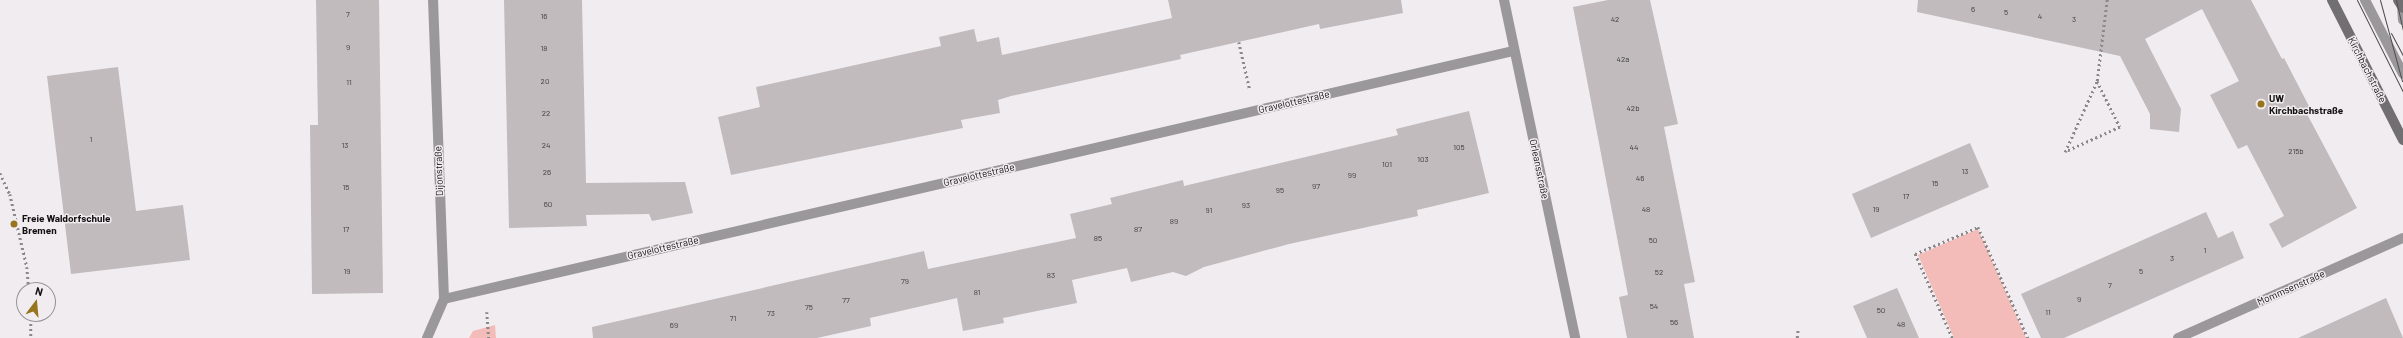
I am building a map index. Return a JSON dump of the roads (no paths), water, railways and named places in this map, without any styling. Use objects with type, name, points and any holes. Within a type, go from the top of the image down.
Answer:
[{"type":"main road","name":"Kirchbachstraße","points":[[2332,0],[2403,140]]},
{"type":"street","name":"Dijonstraße","points":[[427,338],[444,299],[433,0]]},
{"type":"street","name":"Orleansstraße","points":[[1504,0],[1513,51],[1576,338]]},
{"type":"street","points":[[2366,0],[2403,74]]},
{"type":"street","points":[[2401,5],[2403,20]]},
{"type":"street","name":"Gravelottestraße","points":[[444,299],[1513,51]]},
{"type":"street","name":"Mommsenstraße","points":[[2178,338],[2403,238]]},
{"type":"tram line","points":[[2357,0],[2403,92]]},
{"type":"tram line","points":[[2380,0],[2402,81]]},
{"type":"tram line","points":[[2396,0],[2403,31]]},
{"type":"tram line","points":[[2391,33],[2403,56]]},
{"type":"place","name":"UW Kirchbachstraße","points":[[2261,104]]},
{"type":"place","name":"Freie Waldorfschule Bremen","points":[[14,224]]}]
